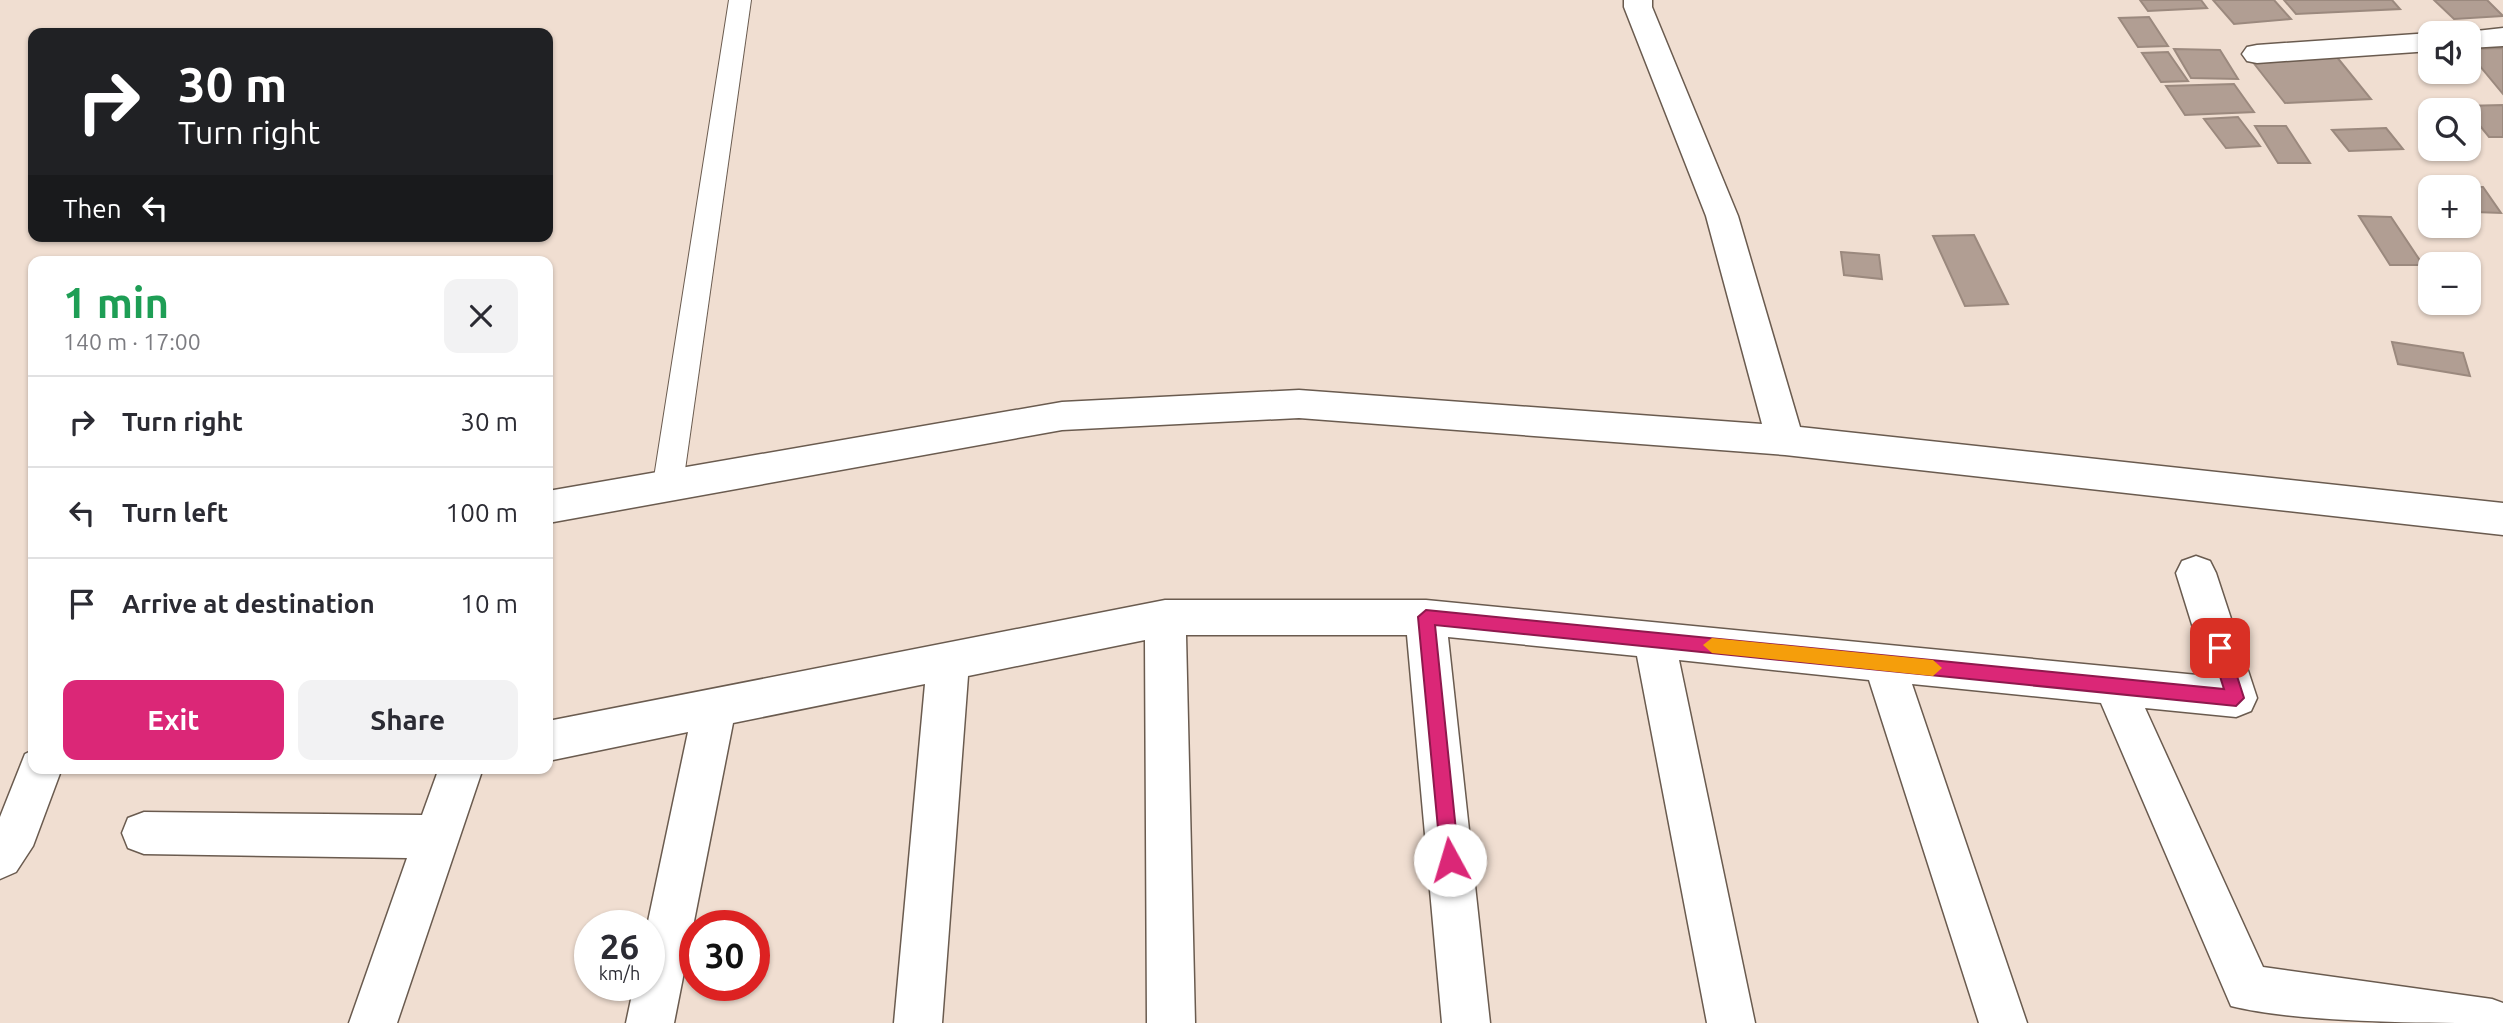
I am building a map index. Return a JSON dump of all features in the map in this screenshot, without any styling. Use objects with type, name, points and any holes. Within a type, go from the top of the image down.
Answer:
[{"type":"street","points":[[1638,0],[1638,7],[1723,216],[1785,440]]},
{"type":"street","points":[[2481,38],[2503,37]]},
{"type":"street","points":[[2257,54],[2418,43]]},
{"type":"street","points":[[553,506],[1062,416],[1300,404],[1785,440],[2503,519]]},
{"type":"street","points":[[553,740],[1165,618],[1426,617],[2236,698],[2196,573]]},
{"type":"street","points":[[1426,617],[1466,1023]]},
{"type":"street","points":[[1165,618],[1171,1023]]},
{"type":"street","points":[[1654,640],[1731,1023]]},
{"type":"street","points":[[918,1023],[948,661]]},
{"type":"street","points":[[1884,663],[2003,1023]]},
{"type":"street","points":[[2114,687],[2256,1006],[2492,1023]]},
{"type":"street","points":[[650,1023],[715,707]]},
{"type":"street","points":[[0,857],[18,831],[38,774]]},
{"type":"street","points":[[373,1023],[459,774]]},
{"type":"street","points":[[144,833],[437,837]]},
{"type":"lane","points":[[668,484],[740,0]]},
{"type":"building","points":[[2140,0],[2201,0],[2207,8],[2148,11]]},
{"type":"building","points":[[2213,0],[2274,0],[2291,19],[2234,24]]},
{"type":"building","points":[[2284,0],[2392,0],[2400,9],[2296,14]]},
{"type":"building","points":[[2434,0],[2487,0],[2503,16],[2454,19]]},
{"type":"building","points":[[2149,17],[2168,46],[2138,47],[2119,18]]},
{"type":"building","points":[[2503,48],[2503,94],[2481,67],[2481,49]]},
{"type":"building","points":[[2174,49],[2220,50],[2238,79],[2191,78]]},
{"type":"building","points":[[2168,52],[2188,81],[2161,82],[2142,53]]},
{"type":"building","points":[[2336,56],[2371,99],[2285,103],[2252,61]]},
{"type":"building","points":[[2234,84],[2254,112],[2185,115],[2166,86]]},
{"type":"building","points":[[2503,105],[2503,137],[2489,137],[2481,127],[2481,106]]},
{"type":"building","points":[[2238,117],[2260,146],[2226,148],[2204,119]]},
{"type":"building","points":[[2255,126],[2286,126],[2310,163],[2278,163]]},
{"type":"building","points":[[2386,128],[2403,149],[2349,151],[2332,130]]},
{"type":"building","points":[[2481,187],[2483,187],[2501,213],[2481,212]]},
{"type":"building","points":[[2359,216],[2391,217],[2418,258],[2418,265],[2390,265]]},
{"type":"building","points":[[1974,235],[2008,304],[1965,306],[1933,236]]},
{"type":"building","points":[[1841,252],[1879,255],[1882,279],[1844,275]]},
{"type":"building","points":[[2392,342],[2463,353],[2470,376],[2398,364]]},
{"type":"slow traffic","points":[[1712,645],[1933,668]]},
{"type":"route","points":[[1450,860],[1426,617],[2236,698],[2220,648]]}]
